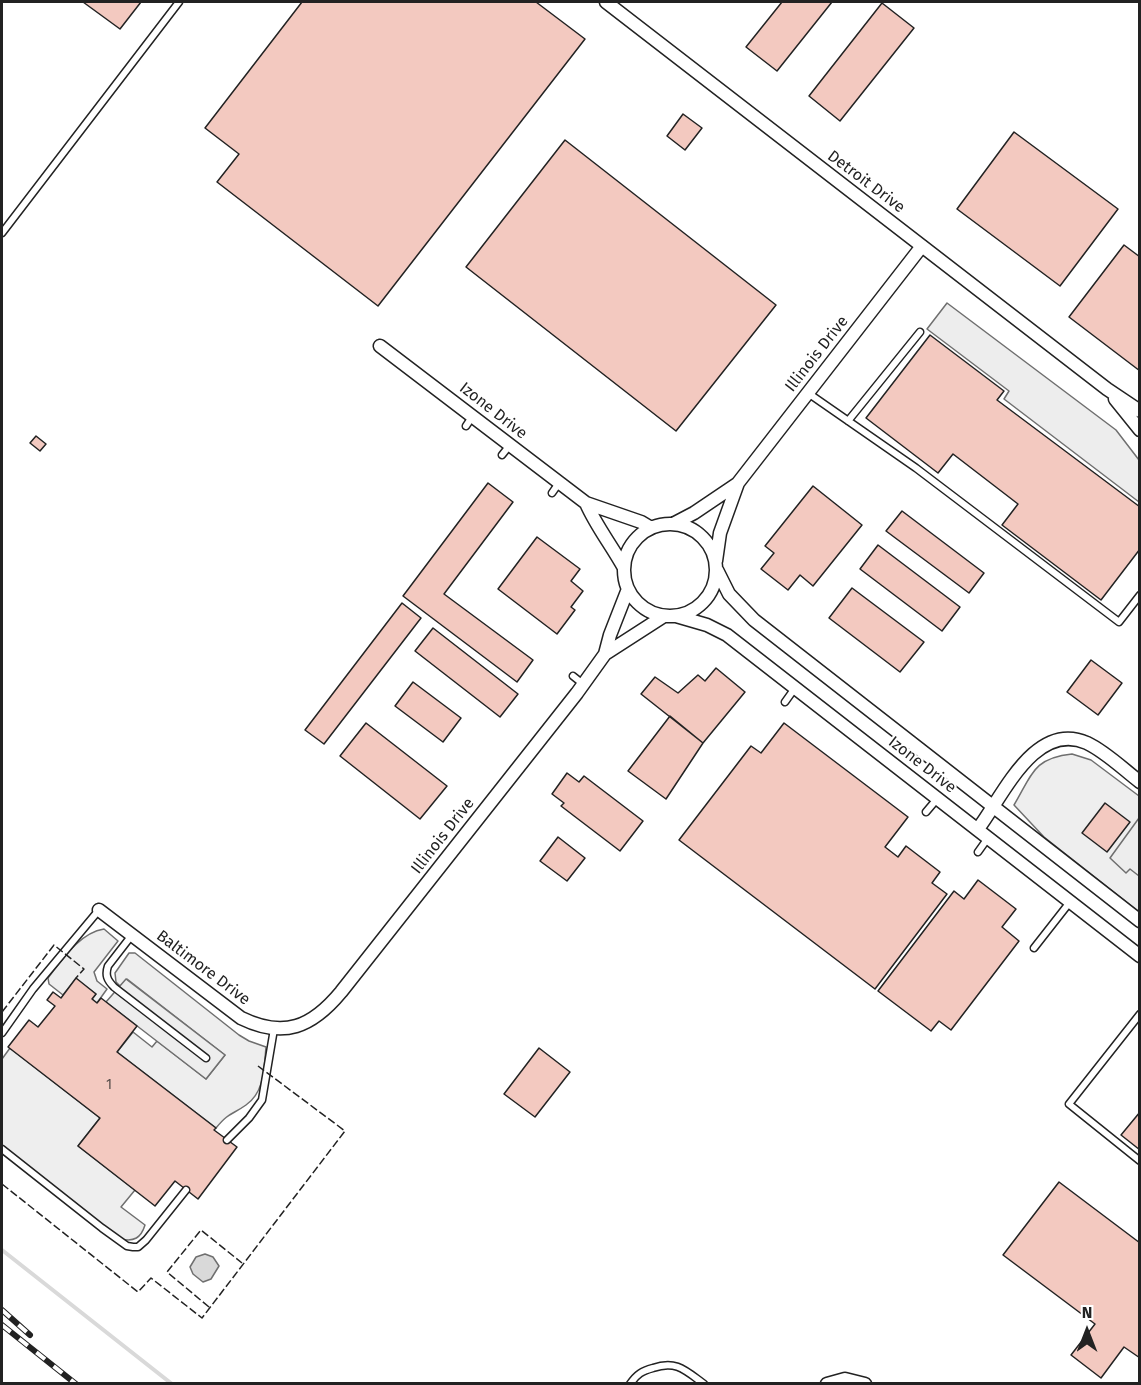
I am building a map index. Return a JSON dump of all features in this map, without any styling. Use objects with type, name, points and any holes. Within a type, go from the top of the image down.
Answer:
[{"type":"street","name":"Detroit Drive","points":[[606,2],[1107,389],[1140,411]]},
{"type":"street","name":"Illinois Drive","points":[[673,524],[694,513],[738,483],[922,246]]},
{"type":"street","name":"Izone Drive","points":[[380,346],[469,421],[556,488],[586,503],[641,522],[651,528]]},
{"type":"street","name":"Detroit Drive","points":[[1107,389],[1140,430]]},
{"type":"street","name":"Illinois Drive","points":[[716,566],[720,533],[738,483]]},
{"type":"street","name":"Izone Drive","points":[[586,503],[593,519],[624,568]]},
{"type":"street","points":[[673,524],[693,529],[708,543],[716,566],[715,583],[709,595],[689,612],[670,616],[649,611],[637,602],[628,589],[624,568],[626,556],[640,535],[651,528],[673,524]]},
{"type":"street","name":"Izone Drive","points":[[716,566],[729,594],[754,620],[1140,921]]},
{"type":"street","name":"Illinois Drive","points":[[297,1027],[322,1013],[335,999],[582,692],[605,654],[610,634],[628,589]]},
{"type":"street","name":"Illinois Drive","points":[[605,654],[670,616]]},
{"type":"street","name":"Izone Drive","points":[[670,616],[707,625],[727,635],[1140,956]]},
{"type":"street","points":[[978,829],[1003,790],[1036,751],[1070,735],[1084,742],[1094,742],[1140,782]]},
{"type":"street","name":"Baltimore Drive","points":[[99,910],[241,1018],[262,1027],[274,1029],[297,1027]]},
{"type":"street","points":[[826,1383],[845,1379],[865,1383]]},
{"type":"lane","points":[[2,233],[179,2]]},
{"type":"lane","points":[[848,421],[920,332]]},
{"type":"lane","points":[[808,393],[916,468],[1119,622],[1140,596]]},
{"type":"lane","points":[[573,676],[582,692]]},
{"type":"lane","points":[[785,702],[796,688]]},
{"type":"lane","points":[[926,812],[938,798]]},
{"type":"lane","points":[[978,852],[989,838]]},
{"type":"lane","points":[[1034,948],[1070,902]]},
{"type":"lane","points":[[2,1033],[33,989],[99,910]]},
{"type":"lane","points":[[132,935],[108,966],[107,979],[114,987],[206,1058]]},
{"type":"lane","points":[[1140,1014],[1069,1104],[1140,1161]]},
{"type":"lane","points":[[227,1140],[249,1118],[262,1100],[274,1029]]},
{"type":"lane","points":[[2,1149],[102,1228],[132,1248],[138,1247],[146,1240],[186,1190]]},
{"type":"lane","points":[[630,1383],[638,1373],[668,1364],[686,1370],[704,1383]]},
{"type":"shaded area","points":[[947,303],[1116,430],[1139,460],[1139,502],[1004,399],[1009,391],[927,329]]},
{"type":"shaded area","points":[[1072,754],[1091,760],[1139,796],[1139,912],[1044,837],[1014,805],[1030,777],[1041,764],[1049,759]]},
{"type":"shaded area","points":[[1139,818],[1139,876],[1130,869],[1126,873],[1110,858]]},
{"type":"shaded area","points":[[104,929],[118,941],[94,972],[97,981],[107,989],[97,1003],[92,999],[96,994],[76,979],[63,995],[49,984],[48,978],[72,948],[87,936]]},
{"type":"shaded area","points":[[129,953],[135,953],[239,1035],[266,1047],[264,1071],[257,1093],[252,1100],[228,1116],[216,1128],[117,1052],[133,1032],[152,1047],[157,1041],[206,1079],[225,1055],[127,979],[121,987],[116,982],[115,973]]},
{"type":"shaded area","points":[[126,979],[225,1055],[206,1079],[106,1002]]},
{"type":"shaded area","points":[[10,1048],[100,1118],[78,1146],[135,1190],[121,1207],[145,1225],[136,1238],[121,1239],[2,1145],[2,1059]]},
{"type":"shaded area","points":[[205,1254],[213,1257],[219,1266],[211,1279],[203,1282],[193,1274],[190,1267],[196,1257]]},
{"type":"building","points":[[83,2],[141,2],[120,29]]},
{"type":"building","points":[[302,2],[536,2],[585,39],[378,306],[217,182],[239,154],[205,128]]},
{"type":"building","points":[[782,2],[832,2],[777,71],[746,47]]},
{"type":"building","points":[[882,3],[914,28],[840,121],[809,96]]},
{"type":"building","points":[[683,114],[702,128],[685,150],[667,136]]},
{"type":"building","points":[[1014,132],[1118,209],[1060,286],[957,209]]},
{"type":"building","points":[[565,140],[776,305],[676,431],[466,267]]},
{"type":"building","points":[[1124,245],[1140,257],[1140,371],[1069,317]]},
{"type":"building","points":[[930,335],[1004,391],[997,400],[1140,507],[1140,549],[1101,600],[1002,525],[1018,504],[953,454],[938,473],[866,418]]},
{"type":"building","points":[[36,436],[46,444],[40,451],[30,443]]},
{"type":"building","points":[[488,483],[513,502],[444,594],[533,660],[517,682],[403,596]]},
{"type":"building","points":[[813,486],[862,525],[813,586],[800,575],[788,590],[761,569],[774,553],[765,546]]},
{"type":"building","points":[[902,511],[984,573],[969,593],[886,531]]},
{"type":"building","points":[[537,537],[580,569],[571,581],[583,591],[571,607],[575,610],[557,634],[498,589]]},
{"type":"building","points":[[878,545],[960,607],[942,631],[860,569]]},
{"type":"building","points":[[852,588],[924,642],[900,672],[829,618]]},
{"type":"building","points":[[402,603],[421,618],[324,744],[305,730]]},
{"type":"building","points":[[433,628],[518,694],[500,717],[415,651]]},
{"type":"building","points":[[1091,660],[1122,683],[1098,715],[1067,692]]},
{"type":"building","points":[[716,668],[745,692],[703,743],[641,694],[655,677],[678,693],[698,675],[705,681]]},
{"type":"building","points":[[413,682],[461,718],[443,742],[395,706]]},
{"type":"building","points":[[670,716],[703,743],[666,799],[628,771]]},
{"type":"building","points":[[366,723],[447,786],[420,819],[340,756]]},
{"type":"building","points":[[784,723],[908,817],[885,847],[898,857],[906,846],[940,872],[932,883],[947,894],[875,989],[679,840],[751,746],[761,753]]},
{"type":"building","points":[[567,773],[579,782],[584,776],[643,821],[620,851],[561,806],[564,803],[552,794]]},
{"type":"building","points":[[1105,803],[1130,822],[1107,852],[1082,833]]},
{"type":"building","points":[[558,837],[585,858],[567,881],[540,861]]},
{"type":"building","points":[[978,880],[1016,909],[1002,927],[1019,941],[951,1030],[939,1021],[931,1031],[878,991],[954,891],[964,899]]},
{"type":"building","points":[[76,978],[96,994],[92,999],[97,1003],[101,998],[137,1026],[117,1052],[216,1128],[214,1130],[237,1147],[198,1199],[175,1181],[155,1206],[78,1146],[100,1118],[8,1047],[29,1020],[38,1027],[55,1006],[47,1000],[53,992],[61,998]]},
{"type":"building","points":[[539,1048],[570,1072],[535,1117],[504,1094]]},
{"type":"building","points":[[1140,1112],[1140,1150],[1121,1135]]},
{"type":"building","points":[[1059,1182],[1140,1243],[1140,1358],[1124,1347],[1101,1378],[1071,1355],[1095,1324],[1003,1255]]},
{"type":"waterway","points":[[2,1250],[172,1384]]},
{"type":"railway","points":[[2,1310],[30,1335]]},
{"type":"railway","points":[[2,1325],[76,1384]]},
{"type":"fence","points":[[2,1012],[54,945],[84,969],[76,978]]},
{"type":"fence","points":[[2,1184],[138,1292],[151,1278],[202,1318],[345,1131],[258,1066]]},
{"type":"fence","points":[[209,1307],[167,1272],[201,1230],[242,1263]]}]
